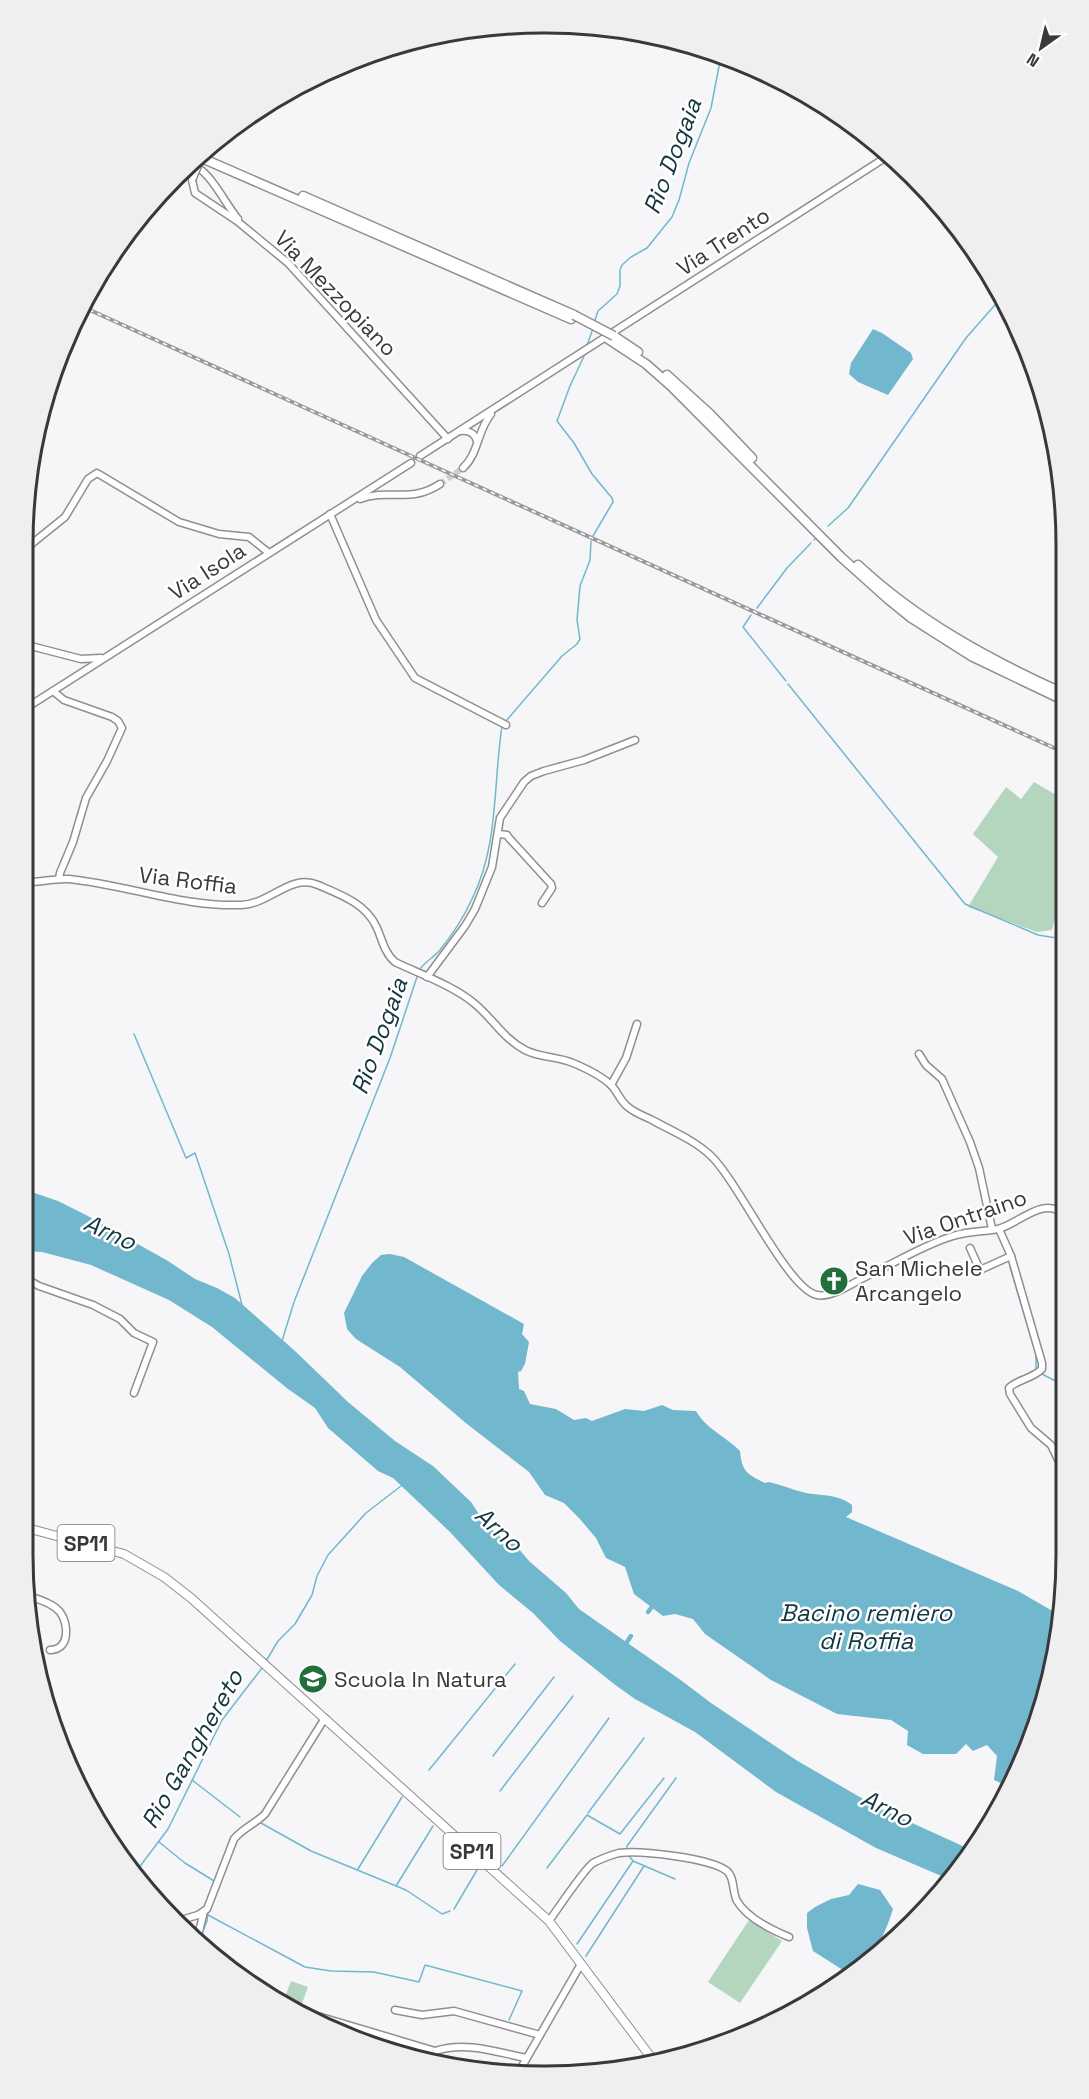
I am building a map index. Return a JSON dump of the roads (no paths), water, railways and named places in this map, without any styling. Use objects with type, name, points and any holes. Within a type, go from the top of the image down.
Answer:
[{"type":"highway","points":[[212,156],[573,317],[639,352],[710,414],[845,554],[896,597],[944,632],[977,652],[1056,690]]},
{"type":"highway","points":[[207,160],[573,317]]},
{"type":"highway","points":[[611,338],[671,386],[841,557],[889,600],[918,622],[973,657],[1056,697]]},
{"type":"main road","name":"SP11","points":[[33,1530],[124,1554],[147,1566],[190,1598],[549,1921],[649,2055]]},
{"type":"street","name":"Via Trento","points":[[501,406],[581,352],[882,160]]},
{"type":"street","points":[[199,167],[204,171],[227,207],[246,228]]},
{"type":"street","name":"Via Mezzopiano","points":[[196,171],[192,180],[195,193],[246,228],[288,263],[448,439]]},
{"type":"street","points":[[469,429],[501,406]]},
{"type":"street","points":[[463,468],[472,459],[485,421],[501,406]]},
{"type":"street","points":[[469,429],[476,437],[477,445]]},
{"type":"street","points":[[420,456],[459,431],[469,429],[480,431]]},
{"type":"street","name":"Via Isola","points":[[33,704],[330,514],[381,486],[387,478],[411,463]]},
{"type":"street","points":[[33,543],[65,517],[88,479],[97,473],[179,522],[219,534],[249,537],[269,553]]},
{"type":"street","name":"Via Isola","points":[[348,503],[370,495],[423,494],[440,484]]},
{"type":"street","points":[[379,495],[374,490],[381,486],[395,495]]},
{"type":"street","points":[[330,514],[376,620],[415,678],[506,725]]},
{"type":"street","points":[[33,646],[84,659],[99,659],[111,654]]},
{"type":"street","points":[[84,659],[85,671]]},
{"type":"street","points":[[78,675],[84,659]]},
{"type":"street","points":[[54,691],[64,700],[112,717],[122,728],[112,752],[86,798],[77,832],[59,879]]},
{"type":"street","points":[[425,976],[476,909],[489,878],[500,819],[519,788],[531,776],[584,760],[635,740]]},
{"type":"street","points":[[499,834],[507,835],[551,884],[552,888],[542,903]]},
{"type":"street","name":"Via Roffia","points":[[33,882],[59,879],[198,903],[242,905],[261,902],[295,883],[307,881],[349,900],[370,914],[389,957],[469,999],[507,1039],[540,1056],[572,1063],[611,1085]]},
{"type":"street","points":[[611,1085],[626,1058],[637,1024]]},
{"type":"street","points":[[919,1054],[932,1071],[942,1079],[970,1142],[996,1229],[1011,1256],[1032,1332],[1041,1355],[1042,1369],[1035,1376],[1013,1383],[1009,1388],[1010,1394],[1031,1428],[1051,1445],[1056,1455]]},
{"type":"street","name":"Via Ontraino","points":[[611,1085],[628,1107],[711,1155],[726,1174],[778,1256],[812,1294],[819,1296],[836,1291],[952,1236],[996,1229],[1042,1209],[1056,1209]]},
{"type":"street","points":[[970,1248],[980,1270],[1011,1256]]},
{"type":"street","points":[[33,1283],[93,1305],[120,1318],[134,1332],[153,1342],[134,1393]]},
{"type":"street","points":[[35,1598],[50,1604],[59,1611],[64,1620],[67,1634],[62,1647],[50,1650]]},
{"type":"street","points":[[199,1931],[204,1911],[218,1885],[234,1839],[265,1814],[325,1718]]},
{"type":"street","points":[[549,1921],[591,1864],[618,1854],[683,1857],[715,1864],[729,1872],[735,1895],[741,1906],[760,1922],[789,1937]]},
{"type":"street","points":[[185,1918],[204,1911]]},
{"type":"street","points":[[522,2065],[581,1964]]},
{"type":"street","points":[[395,2010],[422,2015],[454,2011],[540,2035]]},
{"type":"street","points":[[337,2021],[435,2050],[450,2046],[470,2046],[526,2058]]},
{"type":"water","points":[[873,329],[911,353],[913,359],[888,395],[858,382],[849,374],[851,363]]},
{"type":"water","name":"Arno","points":[[33,1192],[58,1201],[86,1215],[168,1261],[195,1279],[235,1298],[348,1402],[395,1441],[433,1466],[471,1502],[485,1523],[499,1536],[513,1542],[529,1561],[566,1593],[579,1609],[796,1760],[877,1807],[964,1847],[942,1876],[876,1848],[776,1792],[695,1732],[635,1699],[560,1641],[533,1613],[499,1585],[450,1532],[393,1478],[378,1471],[328,1428],[315,1408],[212,1327],[169,1300],[91,1265],[33,1252]]},
{"type":"water","name":"Bacino remiero di Roffia","points":[[381,1255],[404,1257],[524,1324],[522,1334],[529,1342],[525,1364],[518,1372],[519,1389],[524,1391],[530,1404],[556,1409],[574,1420],[586,1418],[592,1421],[625,1409],[644,1411],[662,1405],[673,1410],[696,1411],[705,1423],[740,1451],[746,1472],[754,1477],[765,1483],[769,1482],[806,1493],[847,1501],[852,1505],[852,1512],[846,1517],[1018,1591],[1053,1611],[1039,1687],[1017,1750],[1002,1784],[994,1780],[997,1756],[987,1745],[973,1751],[966,1744],[956,1754],[923,1754],[907,1745],[908,1731],[891,1720],[837,1714],[771,1680],[705,1634],[693,1619],[675,1614],[663,1616],[634,1594],[625,1567],[606,1558],[596,1538],[564,1503],[545,1495],[529,1472],[467,1424],[400,1367],[356,1339],[347,1329],[344,1313],[362,1276]]},
{"type":"water","points":[[858,1884],[880,1890],[893,1909],[880,1940],[843,1970],[813,1951],[807,1928],[807,1913],[831,1899],[849,1895]]},
{"type":"waterway","name":"Rio Dogaia","points":[[595,320],[598,311],[617,294],[622,265],[647,248],[672,217],[689,163],[711,108],[719,64]]},
{"type":"waterway","points":[[828,526],[848,508],[966,338],[995,304]]},
{"type":"waterway","name":"Rio Dogaia","points":[[587,346],[593,328]]},
{"type":"waterway","name":"Rio Dogaia","points":[[585,354],[557,421],[574,443],[592,474],[612,498],[613,502],[593,536]]},
{"type":"waterway","name":"Rio Dogaia","points":[[506,721],[562,656],[580,639],[577,620],[580,586],[590,560],[591,541]]},
{"type":"waterway","points":[[757,608],[787,568],[811,543]]},
{"type":"waterway","points":[[751,615],[743,627],[786,681]]},
{"type":"waterway","points":[[788,684],[965,904],[1038,935],[1056,938]]},
{"type":"waterway","name":"Rio Dogaia","points":[[420,969],[440,950],[462,919],[481,878],[491,836],[502,726]]},
{"type":"waterway","name":"Rio Dogaia","points":[[282,1341],[294,1302],[390,1058],[418,974]]},
{"type":"waterway","points":[[134,1034],[186,1158],[195,1153],[229,1254],[242,1305]]},
{"type":"waterway","points":[[1010,1267],[1036,1354],[1038,1371]]},
{"type":"waterway","points":[[1042,1374],[1056,1381]]},
{"type":"waterway","name":"Rio Ganghereto","points":[[266,1661],[278,1641],[295,1624],[312,1595],[317,1576],[328,1555],[366,1513],[401,1486]]},
{"type":"waterway","points":[[648,1612],[651,1608]]},
{"type":"waterway","points":[[627,1642],[631,1636]]},
{"type":"waterway","points":[[429,1770],[515,1664]]},
{"type":"waterway","name":"Rio Ganghereto","points":[[140,1867],[168,1829],[222,1720],[262,1668]]},
{"type":"waterway","points":[[493,1756],[554,1677]]},
{"type":"waterway","points":[[500,1791],[573,1696]]},
{"type":"waterway","points":[[502,1866],[609,1718]]},
{"type":"waterway","points":[[588,1813],[644,1738]]},
{"type":"waterway","points":[[547,1868],[587,1815],[620,1834],[664,1778]]},
{"type":"waterway","points":[[627,1851],[627,1846],[676,1778]]},
{"type":"waterway","points":[[192,1780],[240,1817]]},
{"type":"waterway","points":[[358,1869],[402,1797]]},
{"type":"waterway","points":[[261,1823],[311,1851],[406,1890],[442,1914],[450,1911]]},
{"type":"waterway","points":[[396,1886],[433,1826]]},
{"type":"waterway","points":[[159,1842],[185,1863],[214,1881]]},
{"type":"waterway","points":[[629,1856],[633,1861],[675,1879]]},
{"type":"waterway","points":[[577,1944],[633,1861]]},
{"type":"waterway","points":[[454,1909],[480,1865]]},
{"type":"waterway","points":[[586,1956],[644,1866]]},
{"type":"waterway","points":[[212,1904],[220,1883]]},
{"type":"waterway","points":[[202,1934],[208,1911]]},
{"type":"waterway","points":[[208,1915],[305,1967],[331,1971],[374,1972],[419,1982],[425,1965],[522,1991],[509,2020]]},
{"type":"tunnel","points":[[440,484],[463,468]]},
{"type":"railway","points":[[90,310],[1056,749]]},
{"type":"place","name":"San Michele Arcangelo","points":[[834,1281]]},
{"type":"place","name":"Scuola In Natura","points":[[313,1679]]}]
